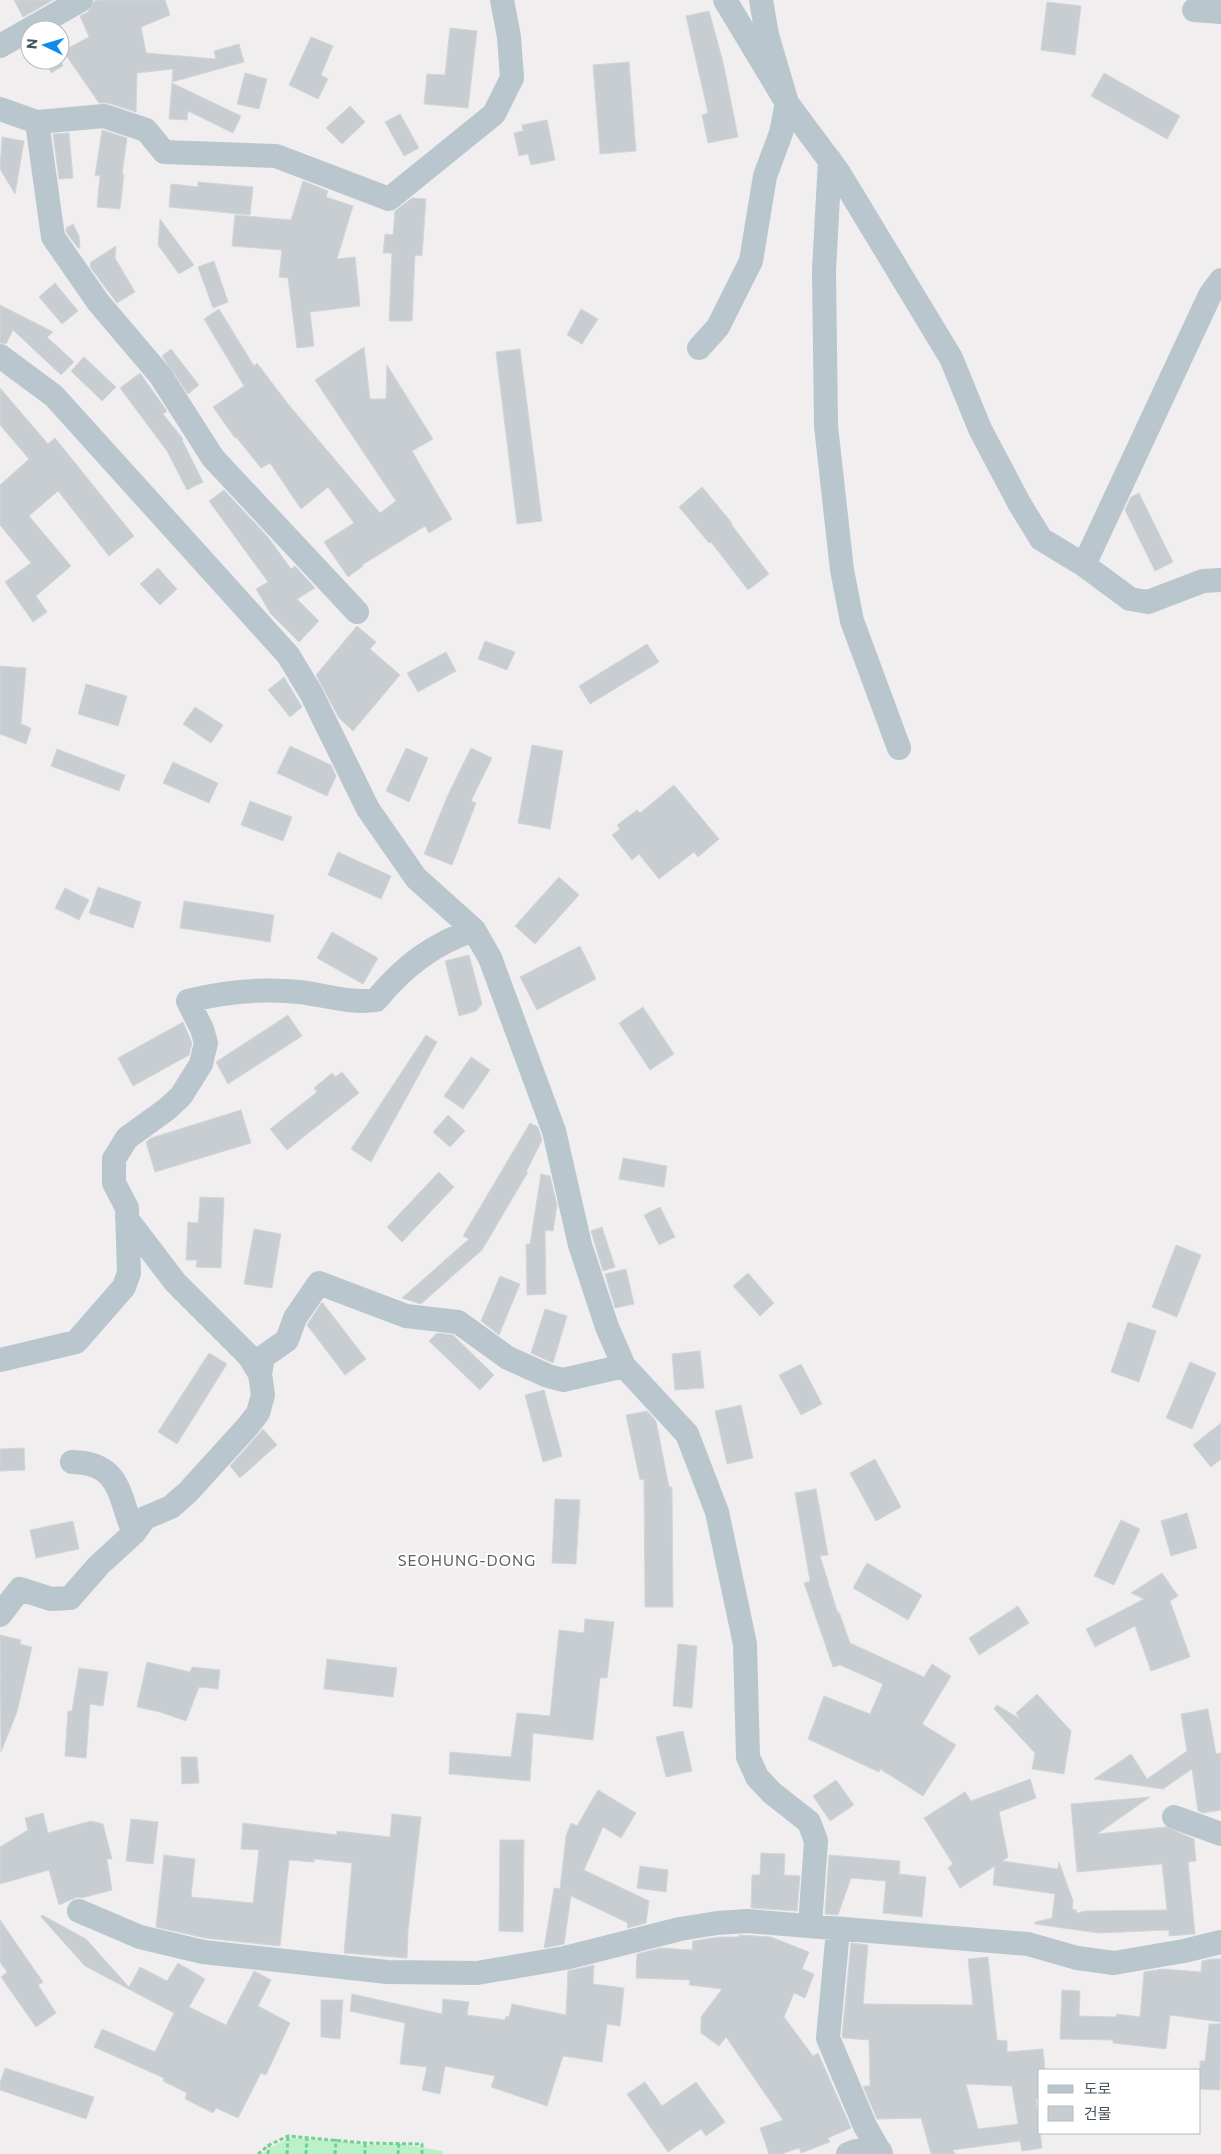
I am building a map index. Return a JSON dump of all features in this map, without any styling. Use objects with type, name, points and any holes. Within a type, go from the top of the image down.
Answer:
[{"type":"street","points":[[0,46],[81,0]]},
{"type":"street","points":[[0,109],[37,122],[104,116],[146,130],[164,152],[276,156],[389,199],[494,114],[512,78],[509,37],[502,0]]},
{"type":"street","points":[[725,0],[787,103],[839,173],[951,358],[980,429],[1041,539],[1084,565],[1130,599],[1148,602],[1203,582],[1221,580]]},
{"type":"street","points":[[699,348],[718,327],[751,260],[765,176],[781,134],[787,103],[767,36],[761,0]]},
{"type":"street","points":[[1194,10],[1221,12]]},
{"type":"street","points":[[37,122],[53,237],[98,302],[160,374],[213,458],[357,612]]},
{"type":"street","points":[[830,160],[824,270],[826,426],[841,561],[852,621],[899,748]]},
{"type":"street","points":[[1084,565],[1210,295],[1221,280]]},
{"type":"street","points":[[0,356],[54,396],[288,655],[311,694],[368,809],[416,878],[474,930],[490,958],[554,1131],[580,1245],[608,1327],[624,1366],[687,1434],[717,1512],[745,1644],[748,1757],[756,1777],[772,1793],[809,1822],[816,1842],[810,1926]]},
{"type":"street","points":[[0,1360],[76,1342],[124,1287],[129,1274],[127,1208],[114,1183],[114,1159],[127,1138],[167,1109],[181,1096],[201,1064],[206,1043],[202,1029],[188,1001],[224,992],[260,991],[298,992],[362,1002],[376,1000],[396,976],[426,953],[452,938],[474,930]]},
{"type":"street","points":[[127,1219],[175,1282],[250,1356],[260,1374]]},
{"type":"street","points":[[0,1616],[20,1589],[51,1598],[70,1598],[99,1565],[146,1518],[171,1507],[188,1492],[248,1426],[258,1412],[262,1395],[260,1374],[263,1357],[287,1340],[295,1318],[319,1283],[406,1316],[458,1322],[508,1358],[548,1376],[563,1380],[624,1366]]},
{"type":"street","points":[[72,1462],[98,1465],[108,1473],[118,1487],[134,1532]]},
{"type":"street","points":[[1174,1817],[1221,1834]]},
{"type":"street","points":[[79,1911],[140,1937],[203,1952],[386,1972],[476,1973],[565,1958],[680,1929],[717,1923],[747,1921],[838,1930],[1028,1944],[1078,1958],[1114,1963],[1184,1951],[1221,1942]]},
{"type":"street","points":[[838,1930],[828,2038],[865,2126],[880,2153]]},
{"type":"street","points":[[848,2154],[856,2152],[880,2153]]},
{"type":"path","points":[[287,2154],[288,2136]]},
{"type":"path","points":[[258,2154],[288,2136],[307,2136],[365,2143],[399,2142],[422,2144],[422,2154]]},
{"type":"path","points":[[306,2154],[307,2136]]},
{"type":"path","points":[[335,2154],[336,2139]]},
{"type":"path","points":[[398,2154],[399,2142]]},
{"type":"path","points":[[365,2143],[365,2154]]},
{"type":"path","points":[[268,2154],[269,2146]]},
{"type":"green space","points":[[290,2138],[341,2141],[367,2145],[401,2144],[443,2151],[443,2154],[262,2154]]},
{"type":"building","points":[[14,0],[53,0],[23,17]]},
{"type":"building","points":[[165,0],[170,15],[141,27],[146,53],[216,59],[214,51],[239,44],[244,62],[172,82],[173,69],[137,73],[136,112],[108,103],[99,103],[70,61],[70,47],[89,37],[80,16],[88,12],[94,1]]},
{"type":"building","points":[[1047,2],[1081,6],[1075,55],[1041,50]]},
{"type":"building","points":[[709,11],[723,62],[738,137],[708,143],[702,115],[708,113],[686,16]]},
{"type":"building","points":[[450,28],[477,31],[468,108],[424,104],[427,74],[445,75]]},
{"type":"building","points":[[311,37],[333,46],[321,75],[328,79],[318,99],[289,85]]},
{"type":"building","points":[[629,62],[636,151],[600,154],[593,65]]},
{"type":"building","points":[[245,73],[267,79],[259,109],[237,104]]},
{"type":"building","points":[[1104,73],[1180,116],[1167,139],[1091,96]]},
{"type":"building","points":[[172,83],[241,116],[233,133],[188,111],[187,120],[169,119]]},
{"type":"building","points":[[350,106],[365,122],[342,144],[326,128]]},
{"type":"building","points":[[400,114],[419,148],[404,156],[385,122]]},
{"type":"building","points":[[547,120],[555,160],[531,165],[528,154],[519,156],[514,133],[523,131],[522,125]]},
{"type":"building","points":[[102,130],[127,138],[120,209],[97,207],[100,175],[95,176]]},
{"type":"building","points":[[69,133],[73,178],[59,179],[53,134]]},
{"type":"building","points":[[2,137],[24,141],[15,194],[0,169]]},
{"type":"building","points":[[303,181],[328,191],[326,197],[353,206],[337,259],[355,257],[360,306],[310,312],[314,346],[297,348],[288,278],[279,277],[282,250],[232,246],[235,215],[291,220]]},
{"type":"building","points":[[198,182],[253,187],[250,215],[169,207],[171,184],[198,187]]},
{"type":"building","points":[[412,198],[426,199],[422,256],[415,255],[412,321],[389,321],[392,253],[383,253],[385,234],[393,235],[395,211]]},
{"type":"building","points":[[160,219],[194,265],[179,274],[158,245]]},
{"type":"building","points":[[73,224],[79,236],[80,248],[78,248],[66,232],[66,228]]},
{"type":"building","points":[[116,246],[115,258],[135,292],[117,303],[90,267],[91,262]]},
{"type":"building","points":[[214,261],[228,302],[213,308],[198,267]]},
{"type":"building","points":[[55,283],[78,311],[62,324],[39,297]]},
{"type":"building","points":[[0,305],[53,332],[47,337],[74,362],[61,375],[13,330],[6,344],[0,343]]},
{"type":"building","points":[[219,309],[254,366],[257,363],[288,404],[380,513],[396,501],[315,380],[364,347],[370,399],[386,399],[387,365],[433,439],[412,451],[452,519],[429,533],[425,526],[362,565],[348,577],[324,542],[354,523],[328,487],[301,509],[270,463],[261,468],[235,438],[213,407],[244,386],[204,319]]},
{"type":"building","points":[[581,309],[598,319],[582,344],[567,335]]},
{"type":"building","points":[[171,349],[199,385],[188,394],[162,356]]},
{"type":"building","points":[[520,349],[542,521],[517,524],[496,352]]},
{"type":"building","points":[[84,357],[116,387],[102,401],[71,371]]},
{"type":"building","points":[[140,373],[167,411],[163,414],[183,439],[203,482],[187,490],[167,451],[120,388]]},
{"type":"building","points":[[0,388],[48,444],[55,438],[134,536],[109,556],[58,491],[29,516],[71,566],[36,596],[47,612],[33,622],[5,582],[31,563],[0,525],[0,485],[29,459],[0,425]]},
{"type":"building","points":[[702,487],[732,523],[769,574],[748,590],[711,542],[709,543],[679,507]]},
{"type":"building","points":[[224,490],[268,537],[291,569],[295,566],[315,588],[297,599],[319,621],[299,642],[271,614],[256,589],[268,582],[209,501]]},
{"type":"building","points":[[1139,493],[1173,562],[1155,571],[1125,510],[1131,497]]},
{"type":"building","points":[[158,568],[177,589],[160,605],[140,584]]},
{"type":"building","points":[[357,626],[376,642],[370,649],[400,675],[353,731],[339,718],[316,675]]},
{"type":"building","points":[[485,641],[515,652],[507,670],[478,659]]},
{"type":"building","points":[[647,644],[659,662],[590,704],[579,686]]},
{"type":"building","points":[[446,652],[456,671],[418,692],[407,673]]},
{"type":"building","points":[[0,666],[26,668],[21,724],[31,728],[26,744],[0,734]]},
{"type":"building","points":[[284,677],[302,707],[290,717],[268,690]]},
{"type":"building","points":[[86,684],[127,696],[118,726],[78,714]]},
{"type":"building","points":[[195,707],[223,725],[211,743],[183,724]]},
{"type":"building","points":[[532,745],[563,751],[550,829],[518,823]]},
{"type":"building","points":[[290,746],[331,765],[336,776],[327,796],[277,773]]},
{"type":"building","points":[[406,748],[428,758],[409,802],[386,791]]},
{"type":"building","points":[[471,748],[492,758],[471,801],[476,803],[452,865],[424,854],[447,797]]},
{"type":"building","points":[[57,749],[125,775],[119,791],[51,766]]},
{"type":"building","points":[[173,762],[218,783],[209,803],[163,783]]},
{"type":"building","points":[[674,785],[719,839],[698,857],[694,852],[659,879],[639,854],[632,860],[612,835],[620,829],[617,825],[637,810],[640,813]]},
{"type":"building","points":[[250,801],[292,817],[283,841],[241,825]]},
{"type":"building","points":[[338,852],[391,876],[381,899],[328,875]]},
{"type":"building","points":[[559,877],[579,895],[535,944],[515,926]]},
{"type":"building","points":[[98,887],[141,902],[133,928],[89,913]]},
{"type":"building","points":[[65,888],[89,900],[79,920],[55,908]]},
{"type":"building","points":[[184,901],[274,915],[270,942],[180,928]]},
{"type":"building","points":[[332,932],[378,958],[363,984],[317,958]]},
{"type":"building","points":[[580,946],[596,979],[537,1010],[520,977]]},
{"type":"building","points":[[469,955],[482,1004],[476,1011],[459,1016],[445,961]]},
{"type":"building","points":[[643,1007],[674,1054],[650,1070],[619,1023]]},
{"type":"building","points":[[288,1015],[302,1036],[228,1084],[216,1062]]},
{"type":"building","points":[[183,1022],[192,1043],[189,1055],[133,1086],[118,1058]]},
{"type":"building","points":[[426,1035],[437,1042],[371,1162],[351,1149]]},
{"type":"building","points":[[471,1057],[490,1070],[463,1109],[444,1096]]},
{"type":"building","points":[[342,1072],[359,1093],[287,1150],[270,1129],[317,1092],[314,1088],[332,1073],[335,1077]]},
{"type":"building","points":[[241,1110],[251,1143],[155,1172],[146,1142],[151,1138]]},
{"type":"building","points":[[448,1115],[465,1131],[450,1147],[433,1132]]},
{"type":"building","points":[[530,1123],[538,1127],[542,1140],[526,1172],[528,1172],[482,1250],[421,1304],[402,1298],[469,1239],[463,1236]]},
{"type":"building","points":[[623,1158],[667,1166],[664,1187],[619,1179]]},
{"type":"building","points":[[439,1172],[454,1187],[402,1242],[387,1227]]},
{"type":"building","points":[[541,1174],[550,1176],[557,1205],[553,1231],[545,1230],[546,1294],[527,1295],[526,1244],[530,1244]]},
{"type":"building","points":[[200,1197],[224,1198],[221,1268],[196,1267],[197,1260],[186,1260],[188,1222],[198,1223]]},
{"type":"building","points":[[660,1207],[675,1237],[659,1245],[644,1215]]},
{"type":"building","points":[[602,1227],[615,1267],[603,1271],[591,1231]]},
{"type":"building","points":[[254,1229],[281,1234],[272,1288],[244,1284]]},
{"type":"building","points":[[1176,1245],[1201,1255],[1177,1317],[1152,1307]]},
{"type":"building","points":[[626,1269],[634,1304],[615,1308],[605,1274]]},
{"type":"building","points":[[748,1273],[774,1303],[760,1316],[733,1286]]},
{"type":"building","points":[[500,1276],[520,1284],[499,1335],[481,1321]]},
{"type":"building","points":[[322,1302],[366,1359],[345,1375],[307,1325]]},
{"type":"building","points":[[545,1309],[567,1316],[553,1363],[531,1353]]},
{"type":"building","points":[[1128,1322],[1156,1331],[1139,1382],[1111,1372]]},
{"type":"building","points":[[437,1333],[453,1335],[494,1375],[480,1390],[429,1341]]},
{"type":"building","points":[[700,1351],[704,1388],[675,1390],[672,1354]]},
{"type":"building","points":[[209,1353],[227,1364],[177,1444],[158,1432]]},
{"type":"building","points":[[1190,1362],[1216,1373],[1192,1429],[1166,1418]]},
{"type":"building","points":[[801,1364],[822,1404],[801,1415],[779,1375]]},
{"type":"building","points":[[544,1390],[562,1456],[543,1462],[525,1395]]},
{"type":"building","points":[[741,1405],[753,1458],[727,1464],[715,1411]]},
{"type":"building","points":[[647,1411],[656,1421],[669,1487],[672,1487],[673,1607],[645,1607],[644,1479],[640,1480],[626,1415]]},
{"type":"building","points":[[1221,1423],[1221,1459],[1211,1467],[1193,1445]]},
{"type":"building","points":[[263,1429],[277,1445],[240,1478],[230,1466]]},
{"type":"building","points":[[24,1448],[25,1470],[0,1471],[0,1449]]},
{"type":"building","points":[[875,1459],[901,1507],[876,1521],[850,1473]]},
{"type":"building","points":[[816,1489],[828,1555],[820,1556],[838,1614],[839,1612],[850,1643],[924,1677],[932,1664],[951,1676],[922,1724],[956,1745],[923,1796],[880,1769],[879,1772],[808,1739],[824,1696],[870,1714],[883,1684],[840,1665],[833,1667],[804,1583],[810,1581],[795,1493]]},
{"type":"building","points":[[555,1499],[580,1500],[576,1564],[552,1563]]},
{"type":"building","points":[[1187,1513],[1197,1548],[1171,1556],[1161,1521]]},
{"type":"building","points":[[1121,1520],[1140,1529],[1114,1585],[1094,1576]]},
{"type":"building","points":[[73,1521],[79,1549],[36,1558],[30,1530]]},
{"type":"building","points":[[867,1563],[922,1595],[908,1620],[853,1588]]},
{"type":"building","points":[[1162,1573],[1178,1596],[1170,1601],[1190,1657],[1151,1671],[1135,1626],[1095,1647],[1086,1629],[1144,1599],[1131,1593]]},
{"type":"building","points":[[1018,1606],[1029,1623],[979,1655],[969,1638]]},
{"type":"building","points":[[585,1619],[614,1622],[607,1678],[600,1678],[593,1740],[533,1733],[530,1781],[449,1774],[450,1752],[511,1757],[517,1713],[550,1716],[559,1630],[584,1633]]},
{"type":"building","points":[[0,1635],[21,1640],[20,1644],[32,1647],[17,1712],[1,1752]]},
{"type":"building","points":[[678,1644],[697,1646],[692,1708],[673,1706]]},
{"type":"building","points":[[327,1659],[397,1668],[393,1697],[324,1689]]},
{"type":"building","points":[[147,1662],[190,1672],[192,1667],[220,1670],[218,1689],[199,1687],[186,1721],[160,1712],[137,1707]]},
{"type":"building","points":[[79,1668],[108,1672],[103,1706],[90,1704],[86,1758],[65,1756],[68,1711],[72,1711]]},
{"type":"building","points":[[1037,1694],[1071,1731],[1064,1774],[1032,1769],[1035,1753],[994,1709],[997,1705],[1020,1719],[1016,1713]]},
{"type":"building","points":[[1208,1709],[1216,1754],[1221,1753],[1221,1810],[1203,1813],[1198,1811],[1192,1769],[1163,1789],[1094,1779],[1131,1754],[1147,1779],[1187,1751],[1181,1714]]},
{"type":"building","points":[[683,1731],[692,1771],[666,1777],[656,1737]]},
{"type":"building","points":[[181,1757],[197,1757],[199,1783],[182,1784]]},
{"type":"building","points":[[1030,1779],[1036,1798],[999,1812],[1008,1857],[1002,1861],[1058,1869],[1059,1862],[1073,1901],[1072,1909],[1076,1910],[1077,1913],[1086,1911],[1167,1910],[1162,1864],[1077,1872],[1071,1804],[1150,1797],[1097,1834],[1166,1827],[1194,1839],[1196,1861],[1188,1862],[1195,1934],[1169,1936],[1169,1930],[1098,1933],[1035,1924],[1035,1922],[1052,1918],[1055,1894],[993,1885],[995,1866],[960,1888],[948,1868],[953,1864],[924,1818],[965,1792],[971,1801]]},
{"type":"building","points":[[836,1780],[854,1805],[830,1821],[813,1796]]},
{"type":"building","points":[[598,1790],[636,1813],[621,1838],[603,1827],[584,1870],[649,1901],[646,1923],[627,1928],[628,1923],[571,1896],[564,1944],[544,1948],[554,1888],[560,1889],[566,1836],[571,1823],[577,1826]]},
{"type":"building","points":[[43,1813],[48,1833],[91,1821],[103,1824],[112,1859],[107,1859],[112,1890],[82,1898],[77,1897],[59,1905],[49,1870],[0,1884],[0,1847],[28,1830],[25,1818]]},
{"type":"building","points":[[392,1814],[421,1817],[408,1931],[407,1958],[344,1953],[352,1863],[314,1859],[314,1862],[289,1860],[280,1946],[205,1938],[156,1927],[164,1855],[195,1859],[191,1897],[253,1903],[259,1850],[241,1849],[243,1823],[337,1835],[337,1831],[390,1837]]},
{"type":"building","points":[[131,1819],[158,1822],[153,1864],[126,1861]]},
{"type":"building","points":[[500,1840],[524,1840],[523,1932],[499,1931]]},
{"type":"building","points":[[761,1853],[785,1854],[784,1875],[800,1876],[797,1911],[751,1908],[752,1875],[760,1875]]},
{"type":"building","points":[[829,1855],[900,1861],[899,1874],[926,1877],[922,1917],[883,1913],[886,1881],[851,1878],[838,1915],[825,1914]]},
{"type":"building","points":[[640,1866],[668,1870],[666,1892],[637,1888]]},
{"type":"building","points":[[42,1915],[86,1939],[129,1987],[140,1967],[167,1981],[178,1963],[205,1979],[189,2007],[226,2025],[254,1971],[271,1980],[258,2006],[290,2023],[266,2075],[261,2073],[238,2118],[216,2108],[213,2113],[185,2099],[187,2093],[163,2081],[164,2078],[94,2047],[102,2029],[155,2052],[174,2013],[85,1966],[41,1917]]},
{"type":"building","points":[[0,1920],[43,1982],[38,1985],[56,2013],[36,2027],[1,1977],[7,1972],[0,1962]]},
{"type":"building","points":[[739,1935],[771,1937],[809,1952],[802,1969],[814,1974],[805,1998],[794,1993],[784,2017],[813,2056],[818,2053],[851,2128],[828,2138],[830,2142],[801,2153],[799,2148],[781,2154],[769,2154],[760,2128],[783,2120],[726,2037],[719,2046],[701,2033],[701,2017],[722,1989],[689,1985],[690,1980],[636,1978],[637,1954],[660,1948],[692,1950],[693,1941],[719,1937],[739,1937]]},
{"type":"building","points":[[851,1943],[868,1945],[863,2004],[973,2005],[968,1959],[988,1957],[997,2040],[1007,2041],[1007,2052],[1043,2049],[1045,2069],[1038,2069],[1038,2099],[1036,2099],[1038,2134],[1040,2134],[1042,2148],[1022,2151],[1020,2141],[953,2150],[955,2154],[931,2154],[921,2118],[877,2119],[863,2086],[870,2086],[869,2040],[843,2038]],"holes":[[[966,2084],[1012,2086],[1018,2124],[978,2129]]]},
{"type":"building","points":[[1221,1959],[1221,2022],[1170,2015],[1166,2049],[1113,2043],[1113,2040],[1060,2039],[1062,1990],[1080,1991],[1079,2016],[1116,2017],[1117,2014],[1140,2017],[1144,1972],[1163,1969],[1201,1972],[1202,1961]]},
{"type":"building","points":[[594,1965],[593,1984],[624,1988],[620,2026],[607,2024],[602,2062],[563,2056],[547,2106],[491,2087],[495,2076],[445,2066],[440,2094],[422,2090],[427,2067],[400,2064],[405,2023],[350,2011],[352,1994],[442,2014],[443,1999],[469,2002],[467,2015],[505,2020],[506,2016],[509,2017],[512,2004],[566,2015],[568,1971]]},
{"type":"building","points":[[321,2000],[343,2000],[340,2039],[321,2037]]},
{"type":"building","points":[[1209,2024],[1221,2024],[1220,2090],[1201,2089],[1200,2061],[1205,2061]]},
{"type":"building","points":[[5,2068],[94,2097],[86,2119],[0,2090],[0,2083]]},
{"type":"building","points":[[645,2082],[662,2106],[696,2082],[725,2122],[706,2136],[701,2129],[668,2152],[627,2094]]},
{"type":"district","name":"SEOHUNG-DONG","points":[[467,1560]]}]
